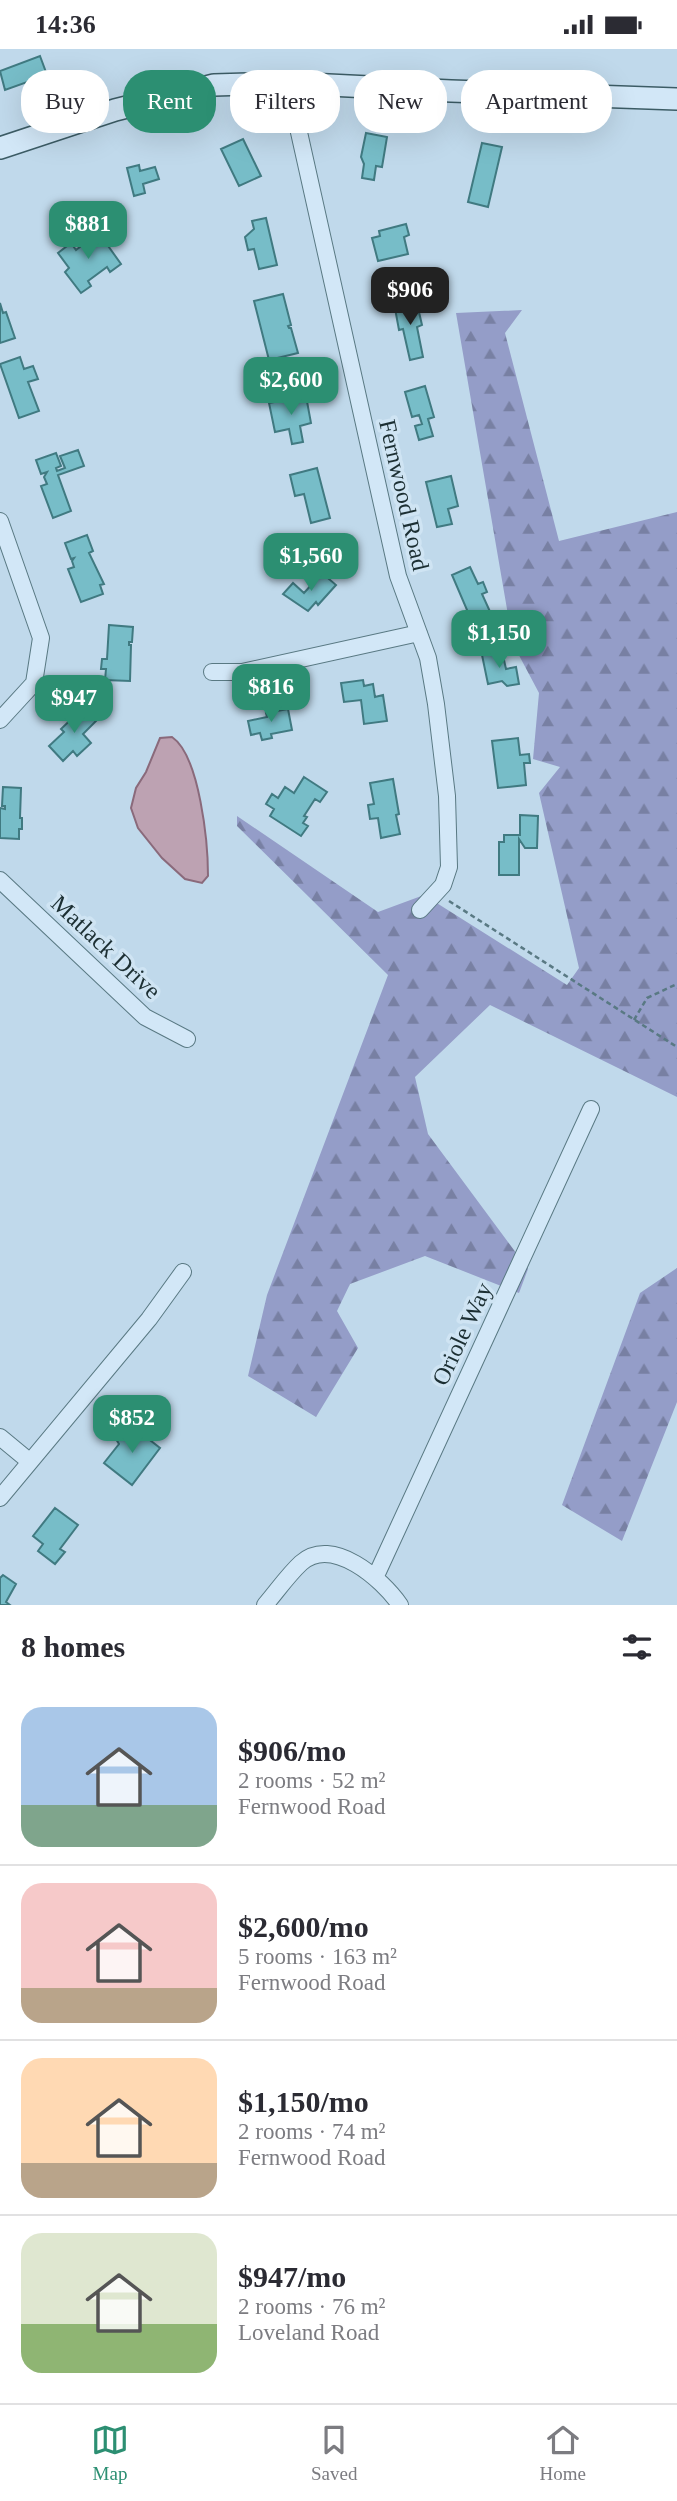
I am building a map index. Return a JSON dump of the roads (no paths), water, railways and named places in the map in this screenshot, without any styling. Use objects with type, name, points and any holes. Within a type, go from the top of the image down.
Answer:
[{"type":"main road","points":[[0,148],[183,91],[230,85]]},
{"type":"main road","points":[[340,86],[677,99]]},
{"type":"street","name":"Fernwood Road","points":[[299,133],[398,576],[428,658],[436,703],[447,796],[449,867],[437,894],[420,910]]},
{"type":"street","points":[[0,521],[41,638],[34,683],[0,720]]},
{"type":"street","points":[[212,672],[242,672],[419,633]]},
{"type":"street","name":"Matlack Drive","points":[[0,880],[145,1017],[187,1039]]},
{"type":"street","name":"Oriole Way","points":[[375,1578],[591,1109]]},
{"type":"street","points":[[0,1499],[149,1319],[183,1272]]},
{"type":"street","points":[[0,1437],[29,1461]]},
{"type":"street","points":[[265,1605],[302,1562],[315,1555],[329,1554],[357,1563],[400,1605]]}]
